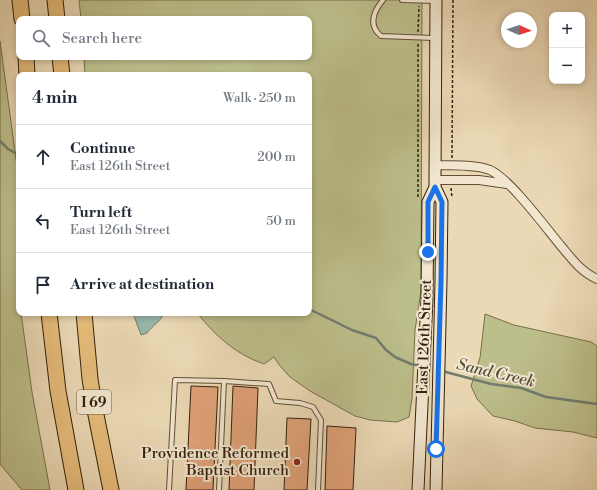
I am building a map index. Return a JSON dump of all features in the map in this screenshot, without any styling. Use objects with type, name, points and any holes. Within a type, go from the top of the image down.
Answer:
[{"type":"highway","points":[[20,0],[22,16]]},
{"type":"highway","points":[[55,0],[57,16]]},
{"type":"highway","points":[[26,60],[27,72]]},
{"type":"highway","points":[[60,60],[62,72]]},
{"type":"highway","name":"I 69","points":[[49,316],[58,391],[76,490]]},
{"type":"highway","name":"I 69","points":[[84,316],[94,404],[112,490]]},
{"type":"main road","name":"East 126th Street","points":[[418,490],[423,396],[428,202],[435,183],[436,0]]},
{"type":"main road","name":"East 126th Street","points":[[435,183],[442,202],[436,490]]},
{"type":"street","points":[[435,165],[468,166],[485,169],[499,175],[520,197],[580,269],[597,279]]},
{"type":"street","points":[[435,183],[479,180],[507,184]]},
{"type":"lane","points":[[383,0],[377,7],[372,20],[376,32],[381,36],[435,38]]},
{"type":"lane","points":[[402,0],[436,0]]},
{"type":"lane","points":[[169,490],[175,380],[269,384],[276,401],[300,403],[313,407],[321,420],[318,490]]},
{"type":"lane","points":[[219,490],[224,381]]},
{"type":"path","points":[[418,202],[419,1]]},
{"type":"green space","points":[[79,0],[422,0],[421,291],[415,330],[412,399],[409,417],[397,422],[370,420],[355,416],[310,391],[290,377],[274,357],[264,364],[235,350],[219,337],[200,316],[312,316],[312,72],[85,72],[84,60],[312,60],[312,16],[81,16]]},
{"type":"green space","points":[[0,41],[16,159],[16,316],[21,316],[32,392],[50,490],[22,490],[0,464]]},
{"type":"green space","points":[[485,314],[514,325],[591,342],[597,346],[597,438],[573,432],[535,428],[515,421],[493,416],[477,399],[471,386],[480,358]]},
{"type":"water","points":[[134,316],[162,316],[147,333],[141,335]]},
{"type":"building","points":[[191,386],[218,387],[213,490],[186,490]]},
{"type":"building","points":[[233,386],[258,388],[254,490],[229,490]]},
{"type":"building","points":[[287,418],[311,419],[307,490],[284,490]]},
{"type":"building","points":[[327,426],[356,428],[353,490],[325,490]]},
{"type":"waterway","name":"Sand Creek","points":[[0,141],[8,149],[16,153]]},
{"type":"waterway","name":"Sand Creek","points":[[312,310],[352,330],[376,338],[386,350],[395,357],[411,364],[421,366]]},
{"type":"waterway","name":"Sand Creek","points":[[442,371],[491,384],[521,388],[546,397],[597,404]]},
{"type":"place","name":"Providence Reformed Baptist Church","points":[[297,462]]},
{"type":"route","points":[[428,252],[428,202],[435,187],[442,202],[436,449]]}]
